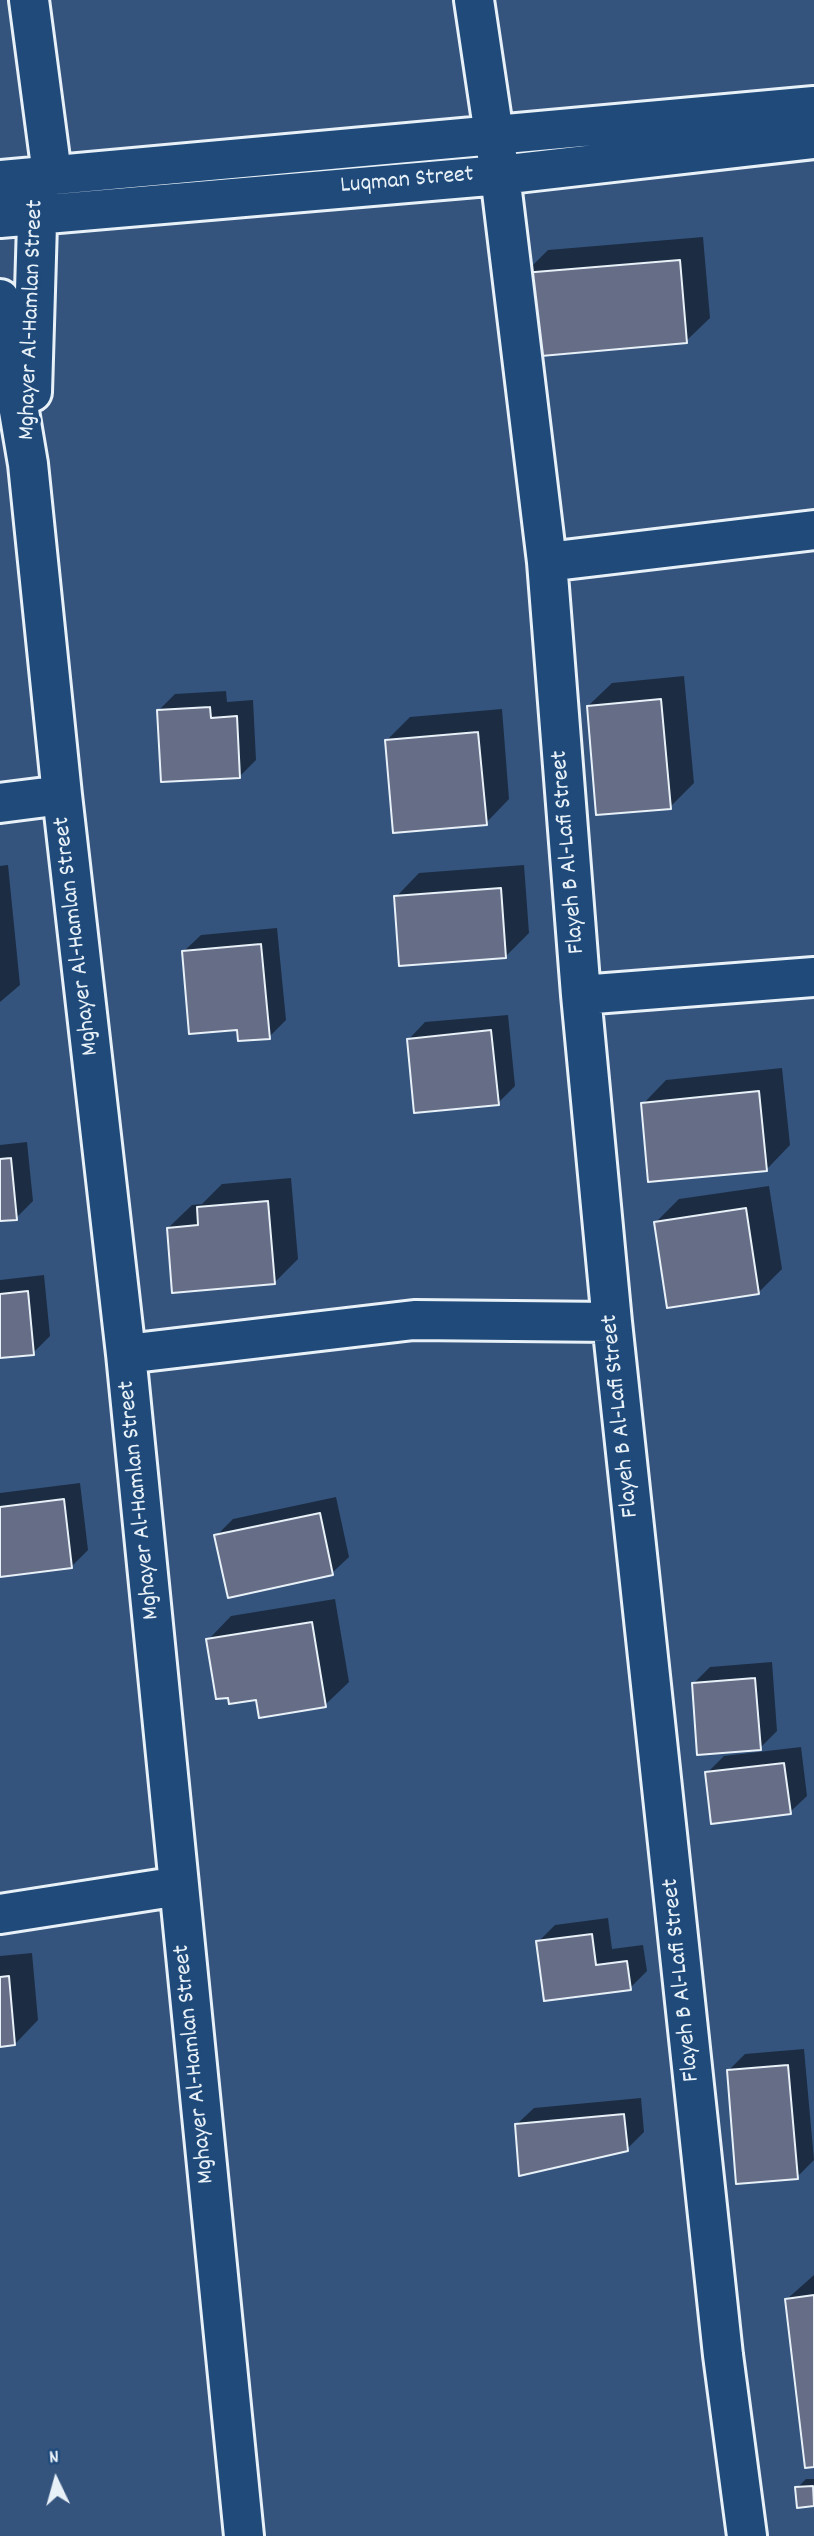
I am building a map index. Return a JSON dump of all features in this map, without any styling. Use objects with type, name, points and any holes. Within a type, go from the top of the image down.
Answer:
[{"type":"street","name":"Mghayer Al-Hamlan Street","points":[[28,464],[38,214],[45,175],[29,0]]},
{"type":"street","name":"Flayeh B Al-Lafi Street","points":[[474,0],[500,175],[547,562],[581,995],[612,1322],[723,2355],[747,2536]]},
{"type":"street","name":"Luqman Street","points":[[0,180],[814,106]]},
{"type":"street","name":"Luqman Street","points":[[0,218],[500,175],[814,139]]},
{"type":"street","name":"Mghayer Al-Hamlan Street","points":[[0,299],[28,464],[62,795],[126,1354],[244,2536]]},
{"type":"street","points":[[547,562],[814,530]]},
{"type":"street","points":[[0,803],[62,795]]},
{"type":"street","points":[[581,995],[814,977]]},
{"type":"street","points":[[126,1354],[414,1320],[612,1322]]},
{"type":"street","points":[[0,1914],[178,1886]]},
{"type":"building","points":[[680,260],[687,343],[530,357],[523,273]]},
{"type":"building","points":[[661,699],[671,809],[596,815],[587,706]]},
{"type":"building","points":[[210,707],[211,718],[237,716],[240,778],[161,782],[157,710]]},
{"type":"building","points":[[478,732],[487,825],[393,833],[385,740]]},
{"type":"building","points":[[501,888],[506,958],[399,966],[394,896]]},
{"type":"building","points":[[261,944],[270,1039],[238,1041],[237,1030],[189,1034],[182,951]]},
{"type":"building","points":[[491,1030],[499,1105],[414,1113],[407,1039]]},
{"type":"building","points":[[759,1091],[767,1171],[648,1182],[641,1103]]},
{"type":"building","points":[[11,1158],[17,1220],[0,1221],[0,1159]]},
{"type":"building","points":[[268,1201],[275,1284],[172,1293],[167,1228],[198,1225],[197,1207]]},
{"type":"building","points":[[746,1208],[759,1294],[667,1308],[654,1222]]},
{"type":"building","points":[[28,1291],[34,1355],[0,1358],[0,1294]]},
{"type":"building","points":[[64,1499],[72,1568],[0,1577],[0,1507]]},
{"type":"building","points":[[320,1513],[333,1575],[228,1598],[214,1535]]},
{"type":"building","points":[[312,1622],[326,1707],[259,1718],[256,1700],[229,1704],[228,1698],[216,1699],[206,1639]]},
{"type":"building","points":[[755,1678],[761,1750],[697,1755],[692,1683]]},
{"type":"building","points":[[784,1763],[791,1814],[711,1824],[705,1772]]},
{"type":"building","points":[[592,1934],[596,1965],[627,1961],[631,1990],[544,2001],[536,1941]]},
{"type":"building","points":[[9,1976],[15,2045],[0,2047],[0,1977]]},
{"type":"building","points":[[788,2065],[798,2179],[736,2184],[727,2070]]},
{"type":"building","points":[[624,2114],[628,2151],[519,2176],[515,2124]]},
{"type":"building","points":[[814,2295],[814,2467],[805,2468],[785,2299]]},
{"type":"building","points":[[813,2486],[814,2506],[797,2508],[795,2487]]}]
